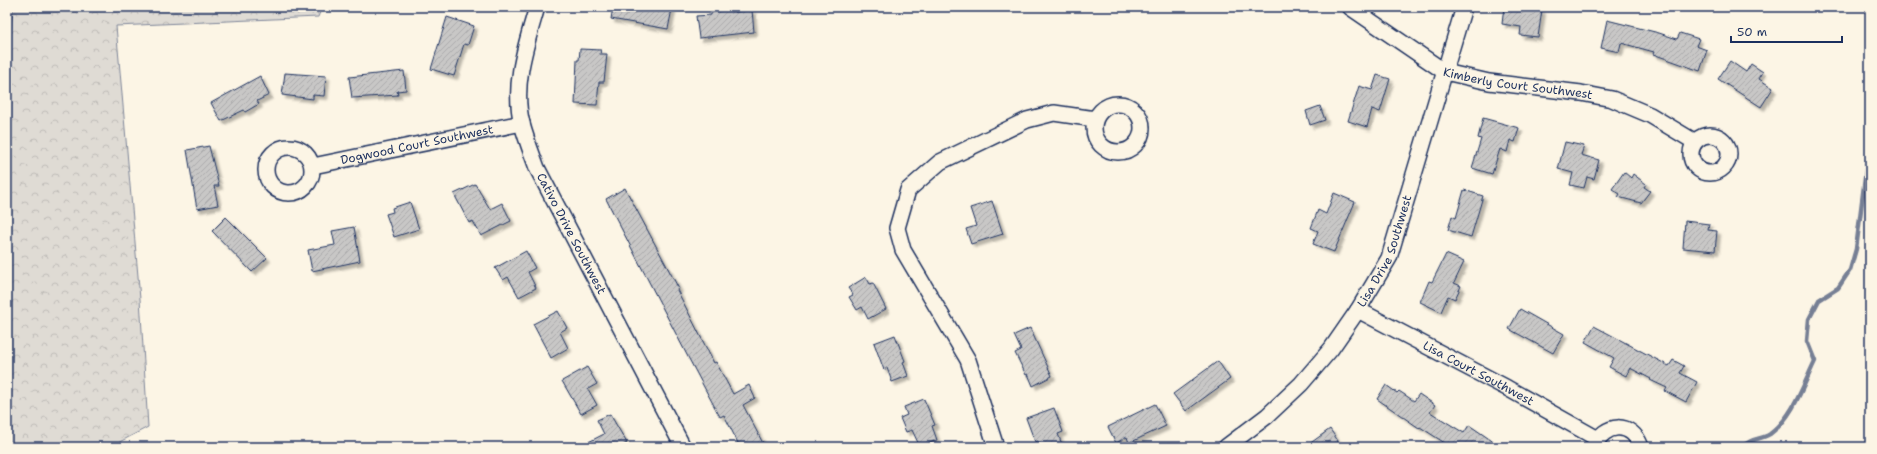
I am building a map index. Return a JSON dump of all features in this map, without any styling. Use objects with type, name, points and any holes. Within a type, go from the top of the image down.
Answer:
[{"type":"street","name":"Cativo Drive Southwest","points":[[537,7],[522,60],[519,92],[522,124],[537,168],[683,447]]},
{"type":"street","name":"Kimberly Court Southwest","points":[[1350,7],[1445,72],[1489,82],[1581,93],[1612,99],[1650,115],[1695,142]]},
{"type":"street","name":"Lisa Drive Southwest","points":[[1230,446],[1267,416],[1301,384],[1331,349],[1358,310],[1389,258],[1464,7]]},
{"type":"street","points":[[996,447],[968,360],[903,250],[897,228],[908,190],[940,162],[1026,120],[1054,113],[1095,119]]},
{"type":"street","name":"Dogwood Court Southwest","points":[[313,166],[522,124]]},
{"type":"street","name":"Lisa Court Southwest","points":[[1358,310],[1507,388],[1596,443],[1604,432],[1613,428],[1622,428],[1631,431],[1638,438],[1641,447]]},
{"type":"green space","points":[[7,7],[322,7],[318,17],[116,26],[140,299],[148,427],[110,447],[7,447]]},
{"type":"building","points":[[613,7],[662,7],[672,9],[668,29],[611,19]]},
{"type":"building","points":[[1504,7],[1542,10],[1538,37],[1520,35],[1521,27],[1502,24]]},
{"type":"building","points":[[735,9],[735,12],[752,10],[754,32],[699,38],[696,16],[711,15],[711,12]]},
{"type":"building","points":[[447,17],[474,26],[468,45],[464,44],[454,76],[431,69]]},
{"type":"building","points":[[1607,20],[1677,39],[1680,33],[1699,39],[1696,46],[1707,50],[1700,71],[1653,54],[1654,52],[1621,43],[1619,52],[1601,48]]},
{"type":"building","points":[[580,49],[601,50],[600,54],[607,54],[604,82],[599,82],[597,105],[575,104],[577,60],[579,60]]},
{"type":"building","points":[[1730,61],[1746,72],[1751,64],[1763,72],[1759,79],[1773,88],[1761,107],[1718,79]]},
{"type":"building","points":[[404,71],[406,90],[397,91],[398,95],[352,98],[349,77]]},
{"type":"building","points":[[285,73],[326,76],[324,96],[313,95],[313,99],[282,95]]},
{"type":"building","points":[[1377,75],[1390,79],[1380,112],[1372,109],[1367,127],[1348,121],[1359,86],[1372,90]]},
{"type":"building","points":[[260,76],[269,95],[257,101],[259,104],[245,112],[244,110],[221,121],[211,103]]},
{"type":"building","points":[[1320,106],[1325,120],[1310,125],[1306,111]]},
{"type":"building","points":[[1483,118],[1519,128],[1515,142],[1510,140],[1507,152],[1500,149],[1492,174],[1472,168],[1481,139],[1478,138]]},
{"type":"building","points":[[1565,142],[1584,146],[1581,155],[1599,160],[1594,179],[1587,177],[1584,188],[1570,185],[1573,173],[1558,169]]},
{"type":"building","points":[[209,146],[219,186],[214,186],[218,205],[197,209],[187,150]]},
{"type":"building","points":[[1624,172],[1631,178],[1633,174],[1646,184],[1644,187],[1650,191],[1641,203],[1618,197],[1620,194],[1612,189]]},
{"type":"building","points":[[475,184],[490,209],[502,203],[511,221],[481,236],[473,221],[469,223],[454,194]]},
{"type":"building","points":[[625,188],[679,289],[677,290],[714,363],[716,362],[733,394],[749,385],[755,398],[743,405],[765,447],[740,447],[724,415],[720,417],[606,199]]},
{"type":"building","points":[[1464,190],[1483,196],[1471,237],[1448,230],[1452,216],[1456,218]]},
{"type":"building","points":[[1334,193],[1355,202],[1334,252],[1313,244],[1318,231],[1311,228],[1318,210],[1326,214]]},
{"type":"building","points":[[992,201],[1003,234],[971,244],[966,229],[976,226],[970,208]]},
{"type":"building","points":[[410,202],[419,229],[394,237],[386,214],[393,212],[392,208]]},
{"type":"building","points":[[226,217],[267,258],[252,272],[212,231]]},
{"type":"building","points":[[1685,221],[1709,224],[1708,230],[1717,231],[1715,251],[1683,248]]},
{"type":"building","points":[[354,227],[360,261],[312,271],[308,250],[335,245],[332,231]]},
{"type":"building","points":[[526,251],[535,268],[528,272],[536,288],[519,297],[508,277],[503,280],[495,268]]},
{"type":"building","points":[[1446,254],[1464,262],[1454,283],[1461,286],[1455,299],[1448,296],[1441,312],[1420,302],[1429,281],[1432,282]]},
{"type":"building","points":[[866,277],[870,284],[873,283],[886,309],[868,319],[862,307],[857,310],[849,297],[853,295],[848,288]]},
{"type":"building","points":[[1520,309],[1564,334],[1553,353],[1509,329]]},
{"type":"building","points":[[558,311],[567,328],[560,332],[568,348],[551,358],[533,324]]},
{"type":"building","points":[[1594,326],[1669,366],[1673,360],[1684,366],[1680,373],[1697,382],[1686,402],[1665,391],[1667,388],[1630,368],[1626,376],[1609,367],[1614,358],[1585,342]]},
{"type":"building","points":[[1030,328],[1052,376],[1033,386],[1028,374],[1026,375],[1015,353],[1021,350],[1014,335]]},
{"type":"building","points":[[895,335],[905,361],[903,362],[908,376],[892,382],[887,368],[884,370],[874,343]]},
{"type":"building","points":[[1218,361],[1230,379],[1186,411],[1173,394]]},
{"type":"building","points":[[587,367],[597,384],[588,389],[597,405],[581,414],[562,381]]},
{"type":"building","points":[[1386,385],[1397,393],[1399,391],[1414,401],[1419,394],[1435,405],[1430,412],[1464,433],[1469,425],[1501,447],[1451,447],[1420,427],[1419,428],[1377,399]]},
{"type":"building","points":[[924,399],[935,425],[932,426],[937,440],[920,447],[912,430],[906,432],[900,418],[907,415],[904,407]]},
{"type":"building","points":[[1155,404],[1166,426],[1129,443],[1127,437],[1116,443],[1108,427]]},
{"type":"building","points":[[1054,408],[1063,432],[1058,434],[1063,447],[1040,447],[1038,441],[1035,442],[1026,418]]},
{"type":"building","points":[[610,414],[627,443],[620,447],[579,447],[604,434],[597,420]]},
{"type":"building","points":[[1330,429],[1338,441],[1329,447],[1305,447]]},
{"type":"waterway","points":[[7,54],[11,7]]},
{"type":"waterway","points":[[1743,447],[1749,442],[1770,434],[1785,419],[1797,400],[1815,361],[1807,341],[1809,319],[1819,300],[1838,288],[1850,270],[1856,249],[1867,162],[1870,156]]}]
